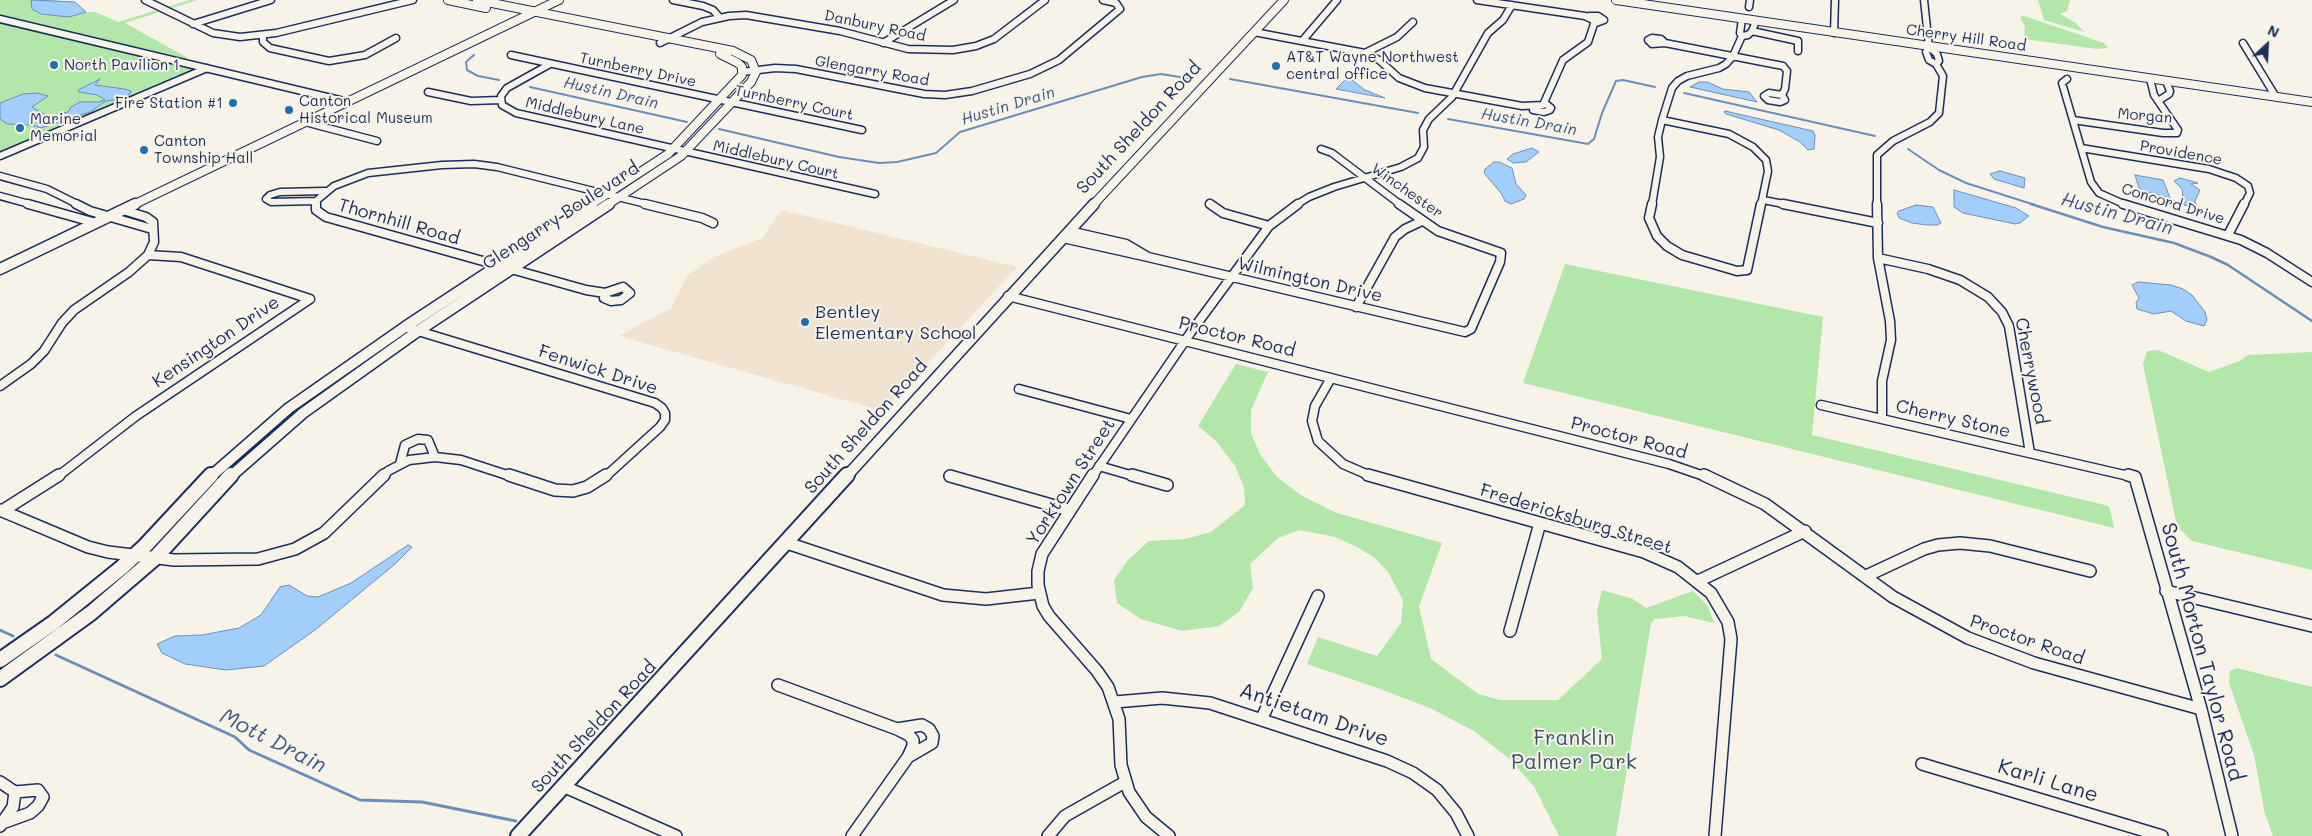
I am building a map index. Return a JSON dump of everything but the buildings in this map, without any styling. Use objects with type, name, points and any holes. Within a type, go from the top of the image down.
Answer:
[{"type":"street","points":[[144,0],[222,36],[263,35],[413,0]]},
{"type":"street","points":[[193,24],[271,0]]},
{"type":"street","points":[[448,0],[746,56],[753,63],[756,70]]},
{"type":"street","points":[[477,0],[530,14]]},
{"type":"street","points":[[0,268],[559,0]]},
{"type":"street","points":[[673,0],[709,8],[720,18]]},
{"type":"street","points":[[883,42],[954,0]]},
{"type":"street","name":"Danbury Road","points":[[665,40],[696,24],[741,15],[761,16],[833,30],[908,49],[929,51],[953,50],[976,46],[998,36],[1045,0]]},
{"type":"street","name":"Glengarry Road","points":[[742,72],[776,68],[799,70],[924,94],[966,93],[1022,77],[1051,65],[1119,10],[1120,7],[1116,3],[1103,0]]},
{"type":"street","name":"South Sheldon Road","points":[[518,836],[787,543],[1008,296],[1284,0]]},
{"type":"street","points":[[1303,40],[1338,0]]},
{"type":"street","points":[[1478,0],[1603,18],[1604,20],[1595,21],[1585,16]]},
{"type":"street","name":"Cherry Hill Road","points":[[1616,0],[1663,3],[1742,19],[2312,102]]},
{"type":"street","points":[[1749,8],[1750,0]]},
{"type":"street","points":[[1834,33],[1835,0]]},
{"type":"street","points":[[1924,0],[1929,46]]},
{"type":"street","points":[[1454,94],[1488,33],[1503,20],[1512,5]]},
{"type":"street","points":[[0,19],[348,102]]},
{"type":"street","points":[[1662,120],[1719,131],[1753,147],[1762,155],[1768,165],[1763,200],[1748,268],[1743,271],[1721,268],[1688,258],[1667,246],[1653,230],[1649,214],[1656,187],[1660,157],[1658,142],[1662,120],[1670,93],[1678,81],[1687,76],[1719,68],[1733,56],[1742,36],[1740,33],[1742,19]]},
{"type":"street","points":[[1545,104],[1563,60],[1588,42],[1595,21]]},
{"type":"street","points":[[1742,36],[1752,32],[1756,21]]},
{"type":"street","points":[[1365,52],[1397,37],[1413,22]]},
{"type":"street","points":[[1254,32],[1365,52],[1379,60],[1394,75],[1425,88],[1530,107],[1545,104],[1551,108],[1547,111],[1537,111],[1530,107]]},
{"type":"street","points":[[1752,32],[1798,41],[1798,51]]},
{"type":"street","points":[[263,35],[263,42],[270,48],[329,61],[365,55],[396,38]]},
{"type":"street","points":[[1665,43],[1785,68],[1787,71],[1785,89],[1782,95]]},
{"type":"street","points":[[2243,43],[2276,97]]},
{"type":"street","name":"Cherry Stone","points":[[1882,419],[1882,381],[1890,340],[1890,320],[1878,258],[1877,155],[1893,141],[1930,122],[1939,113],[1943,76],[1936,64],[1929,60],[1926,52],[1929,46],[1937,54],[1939,61],[1936,64]]},
{"type":"street","points":[[719,51],[742,68],[742,72]]},
{"type":"street","name":"Turnberry Drive","points":[[511,55],[720,100]]},
{"type":"street","name":"Middlebury Lane","points":[[550,64],[507,88],[500,100],[505,108],[516,113],[673,149]]},
{"type":"street","points":[[0,156],[208,68]]},
{"type":"street","name":"Glengarry Boulevard","points":[[0,679],[91,613],[156,558],[239,468],[280,432],[330,393],[418,331],[685,152],[751,82],[756,70]]},
{"type":"street","name":"Glengarry Boulevard","points":[[0,660],[77,605],[134,556],[220,466],[266,425],[405,327],[608,194],[673,149],[739,81],[742,72]]},
{"type":"street","name":"Concord Drive","points":[[2067,79],[2062,83],[2092,186],[2106,197],[2125,205],[2228,235],[2268,253],[2312,282]]},
{"type":"street","points":[[2150,79],[2158,101],[2169,94],[2170,91],[2166,81]]},
{"type":"street","points":[[428,92],[471,101],[500,100]]},
{"type":"street","name":"Yorktown Street","points":[[1169,836],[1146,817],[1134,802],[1125,782],[1119,719],[1115,702],[1098,671],[1048,616],[1039,593],[1038,571],[1042,554],[1069,510],[1185,340],[1269,226],[1284,213],[1309,197],[1401,167],[1418,158],[1424,147],[1422,134],[1425,125],[1431,116],[1448,102],[1454,94]]},
{"type":"street","name":"Turnberry Court","points":[[720,100],[862,130]]},
{"type":"street","name":"Morgan","points":[[2073,120],[2163,134],[2177,133],[2178,130],[2158,101]]},
{"type":"street","points":[[305,122],[377,141]]},
{"type":"street","name":"Providence","points":[[2081,148],[2210,169],[2241,181],[2248,186],[2250,194],[2228,235]]},
{"type":"street","name":"Middlebury Court","points":[[673,149],[850,190],[875,194]]},
{"type":"street","name":"Winchester","points":[[1321,149],[1332,153],[1422,221],[1453,238],[1502,255],[1474,326],[1465,332]]},
{"type":"street","points":[[316,201],[271,202],[266,199],[270,195],[280,192],[325,191],[355,177],[395,170],[442,165],[482,164],[620,197],[713,223]]},
{"type":"street","points":[[0,176],[47,189],[90,211],[152,229]]},
{"type":"street","name":"Thornhill Road","points":[[325,191],[316,201],[316,210],[326,217],[499,265]]},
{"type":"street","points":[[0,196],[96,223]]},
{"type":"street","points":[[1763,200],[1878,223]]},
{"type":"street","points":[[1210,204],[1223,213],[1269,226]]},
{"type":"street","points":[[0,386],[19,373],[44,351],[62,323],[74,310],[129,272],[148,255],[154,242],[153,222],[146,217],[123,210]]},
{"type":"street","points":[[1356,306],[1395,237],[1405,229],[1422,221]]},
{"type":"street","name":"Wilmington Drive","points":[[1066,234],[1126,244],[1136,248],[1148,257],[1465,332]]},
{"type":"street","name":"Kensington Drive","points":[[1,510],[71,468],[136,416],[310,299],[181,257],[148,255]]},
{"type":"street","name":"Cherrywood","points":[[1878,258],[1928,269],[1960,280],[1988,297],[2002,312],[2009,326],[2030,453]]},
{"type":"street","points":[[499,265],[586,290],[605,293]]},
{"type":"street","points":[[2296,271],[2307,270]]},
{"type":"street","name":"Proctor Road","points":[[1008,296],[1684,468],[1750,496],[1805,531],[1921,614],[1987,646],[2034,663],[2200,709]]},
{"type":"street","name":"Fenwick Drive","points":[[405,327],[655,404],[662,408],[665,413],[660,427],[603,478],[580,490],[555,490],[475,463],[435,456]]},
{"type":"street","name":"Fredericksburg Street","points":[[1331,378],[1315,406],[1312,421],[1318,441],[1336,459],[1367,475],[1652,555],[1678,567],[1711,593],[1728,622],[1731,639],[1715,836]]},
{"type":"street","points":[[315,390],[330,393]]},
{"type":"street","points":[[1019,390],[1131,419]]},
{"type":"street","name":"Cherry Stone","points":[[1822,405],[2135,477]]},
{"type":"street","points":[[1,510],[88,547],[134,556],[156,558],[246,560],[272,556],[295,549],[331,528],[379,478],[400,464],[418,458],[435,456],[428,440],[418,438],[405,445],[400,464]]},
{"type":"street","points":[[220,466],[239,468]]},
{"type":"street","points":[[1099,466],[1168,485]]},
{"type":"street","points":[[950,476],[1069,510]]},
{"type":"street","name":"South Morton Taylor Road","points":[[2135,477],[2200,709],[2232,836]]},
{"type":"street","points":[[1510,631],[1540,523]]},
{"type":"street","points":[[1698,581],[1805,531]]},
{"type":"street","points":[[787,543],[943,595],[986,599],[1039,593]]},
{"type":"street","points":[[1866,576],[1924,548],[1960,543],[1990,546],[2090,571]]},
{"type":"street","points":[[2166,591],[2312,626]]},
{"type":"street","points":[[1262,718],[1318,596]]},
{"type":"street","points":[[778,685],[897,729],[909,735],[912,740],[913,746],[908,757],[852,836]]},
{"type":"street","name":"Antietam Drive","points":[[1115,702],[1162,698],[1192,700],[1225,706],[1387,761],[1413,773],[1446,799],[1468,836]]},
{"type":"street","points":[[897,729],[922,724],[930,728],[933,736],[932,743],[908,757]]},
{"type":"street","name":"Karli Lane","points":[[1922,764],[2162,836]]},
{"type":"street","points":[[0,782],[15,792],[32,789],[38,790],[42,793],[43,798],[30,813],[2,824]]},
{"type":"street","points":[[1048,836],[1065,816],[1076,808],[1125,782]]},
{"type":"street","points":[[564,787],[676,836]]},
{"type":"street","points":[[2,824],[13,807],[15,792]]},
{"type":"shaded area","name":"Bentley Elementary School","points":[[782,210],[1017,267],[883,411],[619,336],[671,308],[687,276],[714,257],[762,238]]},
{"type":"green space","points":[[0,0],[75,2],[86,12],[95,12],[118,22],[190,0],[197,0],[125,23],[188,58],[175,64],[197,70],[0,153]]},
{"type":"green space","points":[[2038,0],[2070,0],[2067,11],[2060,14],[2076,23],[2084,32],[2044,20]]},
{"type":"green space","points":[[2024,16],[2104,43],[2108,48],[2097,49],[2024,39],[2025,27],[2020,17]]},
{"type":"green space","points":[[1565,264],[1823,317],[1812,435],[2109,506],[2114,528],[1523,383]]},
{"type":"green space","points":[[2158,350],[2209,372],[2240,361],[2248,355],[2312,352],[2312,570],[2192,541],[2177,526],[2143,364],[2147,351]]},
{"type":"green space","name":"Franklin Palmer Park","points":[[1236,364],[1268,372],[1251,410],[1251,433],[1260,454],[1277,477],[1302,496],[1337,513],[1442,543],[1419,606],[1431,659],[1478,694],[1500,700],[1558,700],[1602,659],[1597,611],[1602,590],[1633,599],[1646,608],[1693,591],[1708,606],[1714,623],[1684,616],[1655,619],[1651,623],[1616,836],[1559,836],[1535,788],[1511,760],[1474,731],[1432,709],[1307,664],[1318,637],[1377,656],[1401,623],[1403,600],[1388,572],[1375,558],[1355,546],[1335,537],[1300,530],[1278,538],[1250,564],[1253,588],[1239,612],[1219,626],[1182,631],[1141,619],[1117,603],[1114,580],[1128,560],[1149,541],[1185,539],[1211,532],[1245,505],[1244,487],[1235,466],[1217,442],[1198,426]]},
{"type":"green space","points":[[2237,668],[2312,687],[2312,836],[2273,836],[2265,814],[2254,755],[2229,683],[2230,671]]},
{"type":"water","points":[[31,0],[75,2],[86,12],[69,17],[41,14],[32,9]]},
{"type":"water","points":[[1348,77],[1365,90],[1385,98],[1336,89]]},
{"type":"water","points":[[100,79],[95,85],[124,89],[131,91],[130,94],[121,99],[106,101],[90,112],[41,128],[32,125],[7,124],[0,119],[0,103],[23,94],[38,93],[48,96],[32,107],[49,117],[68,112],[71,107],[80,102],[99,102],[105,100],[97,95],[79,92],[78,90]]},
{"type":"water","points":[[1699,82],[1707,82],[1723,89],[1749,92],[1757,102],[1690,87]]},
{"type":"water","points":[[1725,111],[1813,131],[1815,135],[1814,149],[1808,150],[1800,142],[1779,130],[1726,114]]},
{"type":"water","points":[[1532,148],[1539,152],[1526,162],[1513,163],[1507,159],[1513,154]]},
{"type":"water","points":[[1494,162],[1499,162],[1512,168],[1516,184],[1526,195],[1524,199],[1511,204],[1505,201],[1501,193],[1484,173],[1485,169]]},
{"type":"water","points":[[2000,171],[2025,178],[2024,188],[1994,179],[1990,174]]},
{"type":"water","points":[[2135,175],[2163,180],[2170,198],[2143,191],[2139,188]]},
{"type":"water","points":[[2180,178],[2198,183],[2191,184],[2200,190],[2195,201],[2197,208],[2184,205],[2182,189],[2174,181]]},
{"type":"water","points":[[1954,190],[2016,208],[2029,216],[2020,223],[2015,224],[1963,213],[1954,207]]},
{"type":"water","points":[[1916,205],[1933,207],[1941,223],[1927,225],[1912,223],[1899,218],[1897,213],[1899,211]]},
{"type":"water","points":[[2138,282],[2171,285],[2183,289],[2192,295],[2205,312],[2207,320],[2204,326],[2186,321],[2171,311],[2154,314],[2137,309],[2136,303],[2139,298],[2132,285]]},
{"type":"water","points":[[408,545],[412,547],[395,564],[315,630],[264,666],[226,670],[185,664],[162,653],[157,644],[175,636],[202,635],[239,628],[261,615],[280,587],[289,585],[307,596],[318,597],[351,583]]},
{"type":"waterway","name":"Hustin Drain","points":[[474,55],[466,62],[467,70],[478,76],[499,80]]},
{"type":"waterway","name":"Hustin Drain","points":[[719,129],[839,157],[879,163],[897,162],[936,153],[960,132],[1142,77],[1161,74],[1192,79]]},
{"type":"waterway","name":"Hustin Drain","points":[[1230,79],[1418,113]]},
{"type":"waterway","name":"Hustin Drain","points":[[1448,119],[1588,144],[1594,139],[1602,113],[1616,81],[1623,80],[1655,87]]},
{"type":"waterway","name":"Hustin Drain","points":[[530,87],[687,122]]},
{"type":"waterway","name":"Hustin Drain","points":[[1684,93],[1875,136]]},
{"type":"waterway","name":"Hustin Drain","points":[[1908,149],[1939,170],[1966,183],[2035,205]]},
{"type":"waterway","name":"Hustin Drain","points":[[2031,204],[2103,227],[2174,243],[2211,257],[2228,265],[2312,321]]},
{"type":"waterway","name":"Mott Drain","points":[[0,630],[13,636]]},
{"type":"waterway","name":"Mott Drain","points":[[56,655],[235,737],[249,750],[360,800],[422,802],[516,821]]},
{"type":"place","name":"North Pavilion 1","points":[[54,65]]},
{"type":"place","name":"AT&T Wayne Northwest central office","points":[[1276,66]]},
{"type":"place","name":"Fire Station #1","points":[[233,103]]},
{"type":"place","name":"Canton Historical Museum","points":[[289,110]]},
{"type":"place","name":"Marine Memorial","points":[[20,128]]},
{"type":"place","name":"Canton Township Hall","points":[[144,150]]},
{"type":"place","name":"Bentley Elementary School","points":[[805,322]]}]
